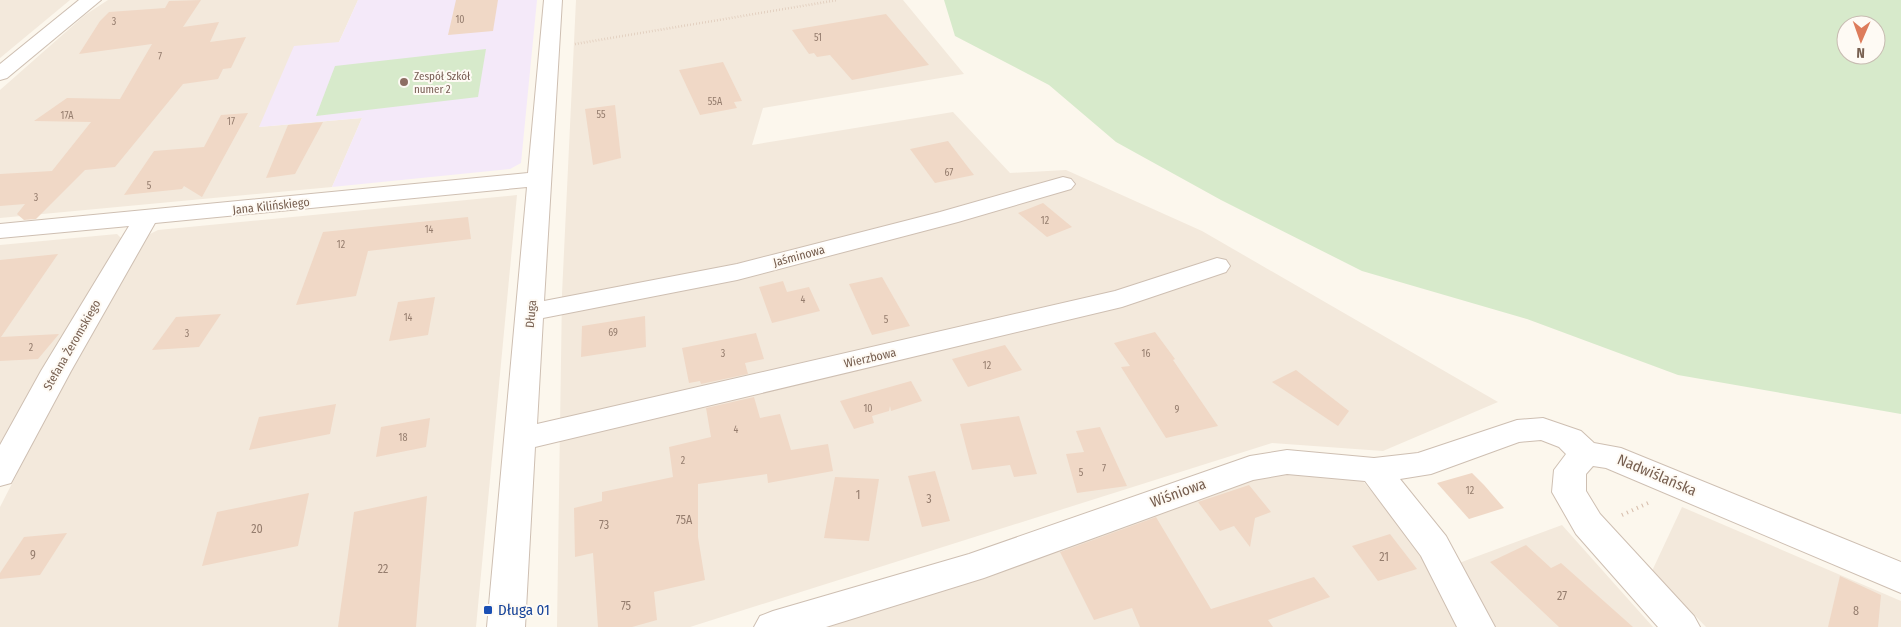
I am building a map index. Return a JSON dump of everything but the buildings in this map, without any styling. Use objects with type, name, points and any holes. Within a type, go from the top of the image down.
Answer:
[{"type":"street","points":[[0,74],[80,7],[92,0]]},
{"type":"street","name":"Długa","points":[[506,627],[553,0]]},
{"type":"street","name":"Jana Kilińskiego","points":[[0,231],[541,180]]},
{"type":"street","name":"Jaśminowa","points":[[531,312],[737,272],[949,217],[1064,184]]},
{"type":"street","name":"Stefana Żeromskiego","points":[[0,474],[56,371],[146,218]]},
{"type":"street","name":"Wierzbowa","points":[[520,440],[1122,298],[1217,266]]},
{"type":"street","name":"Wiśniowa","points":[[773,627],[971,568],[1250,468],[1287,462],[1374,470],[1420,465],[1517,431],[1543,429],[1570,439],[1586,454]]},
{"type":"street","points":[[1586,454],[1570,470],[1570,492],[1592,528],[1681,627]]},
{"type":"street","name":"Nadwiślańska","points":[[1586,454],[1610,456],[1901,578]]},
{"type":"street","points":[[1374,470],[1434,546],[1476,627]]},
{"type":"path","points":[[550,48],[838,0]]},
{"type":"path","points":[[1592,528],[1651,502]]},
{"type":"shaded area","points":[[0,0],[70,0],[0,58]]},
{"type":"shaded area","points":[[108,0],[358,0],[339,42],[259,127],[362,118],[332,187],[0,218],[0,90],[85,15]]},
{"type":"shaded area","name":"Zespół Szkół numer 2","points":[[358,0],[537,0],[521,163],[510,169],[332,187],[362,118],[259,127],[294,46],[339,42]]},
{"type":"shaded area","points":[[576,0],[903,0],[964,74],[763,108],[752,145],[953,112],[1010,173],[1066,170],[1202,231],[1498,402],[1383,451],[1272,443],[690,627],[557,627],[562,294]]},
{"type":"shaded area","points":[[517,195],[476,627],[0,627],[0,507],[70,370],[146,236],[158,230]]},
{"type":"shaded area","points":[[117,234],[121,238],[0,448],[0,245]]},
{"type":"shaded area","points":[[1288,469],[1361,479],[1425,553],[1432,573],[1562,525],[1653,627],[807,627],[1255,476]]},
{"type":"shaded area","points":[[1682,507],[1901,601],[1901,627],[1706,627],[1652,571]]},
{"type":"green space","points":[[944,0],[1901,0],[1901,414],[1678,375],[1527,319],[1362,271],[1221,200],[1116,142],[1049,85],[955,36]]},
{"type":"green space","points":[[486,49],[478,97],[316,116],[335,66]]},
{"type":"place","name":"Zespół Szkół numer 2","points":[[404,82]]},
{"type":"place","name":"Długa 01","points":[[488,610]]}]
